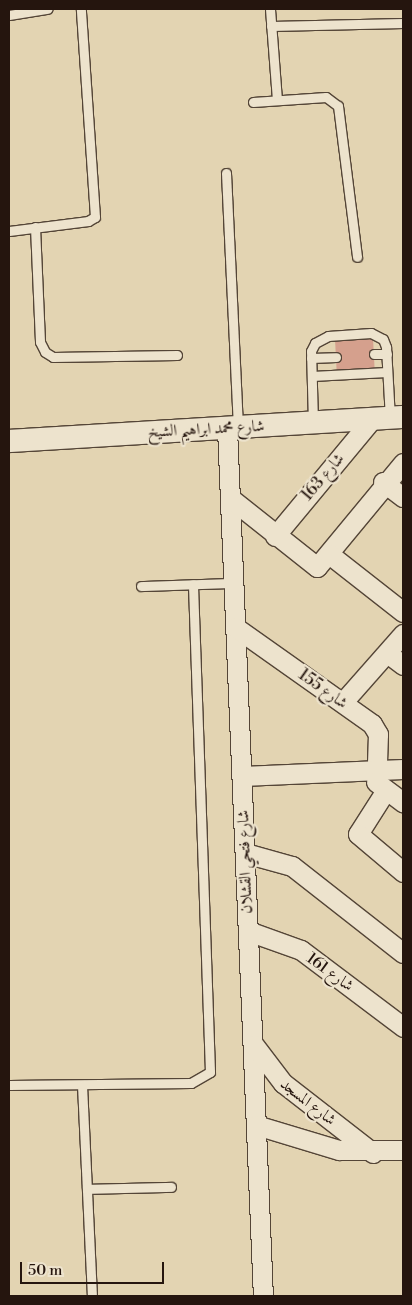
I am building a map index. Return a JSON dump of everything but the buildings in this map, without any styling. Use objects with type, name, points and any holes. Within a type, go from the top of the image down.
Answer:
[{"type":"street","name":"شارع محمد ابراهيم الشيخ","points":[[9,441],[388,418]]},
{"type":"street","name":"شارع 163","points":[[275,536],[388,418]]},
{"type":"street","name":"شارع فتحي القشلان","points":[[232,427],[230,498],[263,1296]]},
{"type":"street","points":[[230,498],[313,567],[329,554],[383,482],[403,463]]},
{"type":"street","points":[[383,482],[403,497]]},
{"type":"street","points":[[329,554],[403,612]]},
{"type":"street","name":"شارع 155","points":[[235,627],[343,702],[376,729],[368,770]]},
{"type":"street","points":[[343,702],[403,634]]},
{"type":"street","points":[[387,653],[403,665]]},
{"type":"street","points":[[242,776],[403,769]]},
{"type":"street","points":[[368,770],[386,790],[403,802]]},
{"type":"street","points":[[386,790],[358,834],[403,872]]},
{"type":"street","points":[[245,853],[292,866],[403,952]]},
{"type":"street","name":"شارع 161","points":[[248,931],[280,940],[310,956],[403,1027]]},
{"type":"street","name":"شارع المسجد","points":[[253,1042],[283,1084],[372,1152]]},
{"type":"street","name":"شارع المسجد","points":[[256,1125],[331,1148],[372,1152],[403,1150]]},
{"type":"lane","points":[[9,15],[48,9]]},
{"type":"lane","points":[[9,231],[88,221],[96,213],[81,9]]},
{"type":"lane","points":[[270,9],[277,100]]},
{"type":"lane","points":[[271,26],[403,23]]},
{"type":"lane","points":[[253,102],[326,97],[338,106],[357,256]]},
{"type":"lane","points":[[226,173],[232,427]]},
{"type":"lane","points":[[35,227],[40,342],[46,352],[53,357],[177,355]]},
{"type":"lane","points":[[312,422],[311,358],[313,347],[323,337],[371,333],[383,338],[387,354],[388,418]]},
{"type":"lane","points":[[374,354],[387,354]]},
{"type":"lane","points":[[311,358],[336,357]]},
{"type":"lane","points":[[312,376],[388,372]]},
{"type":"lane","points":[[141,586],[233,582]]},
{"type":"lane","points":[[9,1085],[191,1084],[206,1077],[212,1065],[193,584]]},
{"type":"lane","points":[[82,1084],[92,1296]]},
{"type":"lane","points":[[87,1189],[171,1187]]}]
